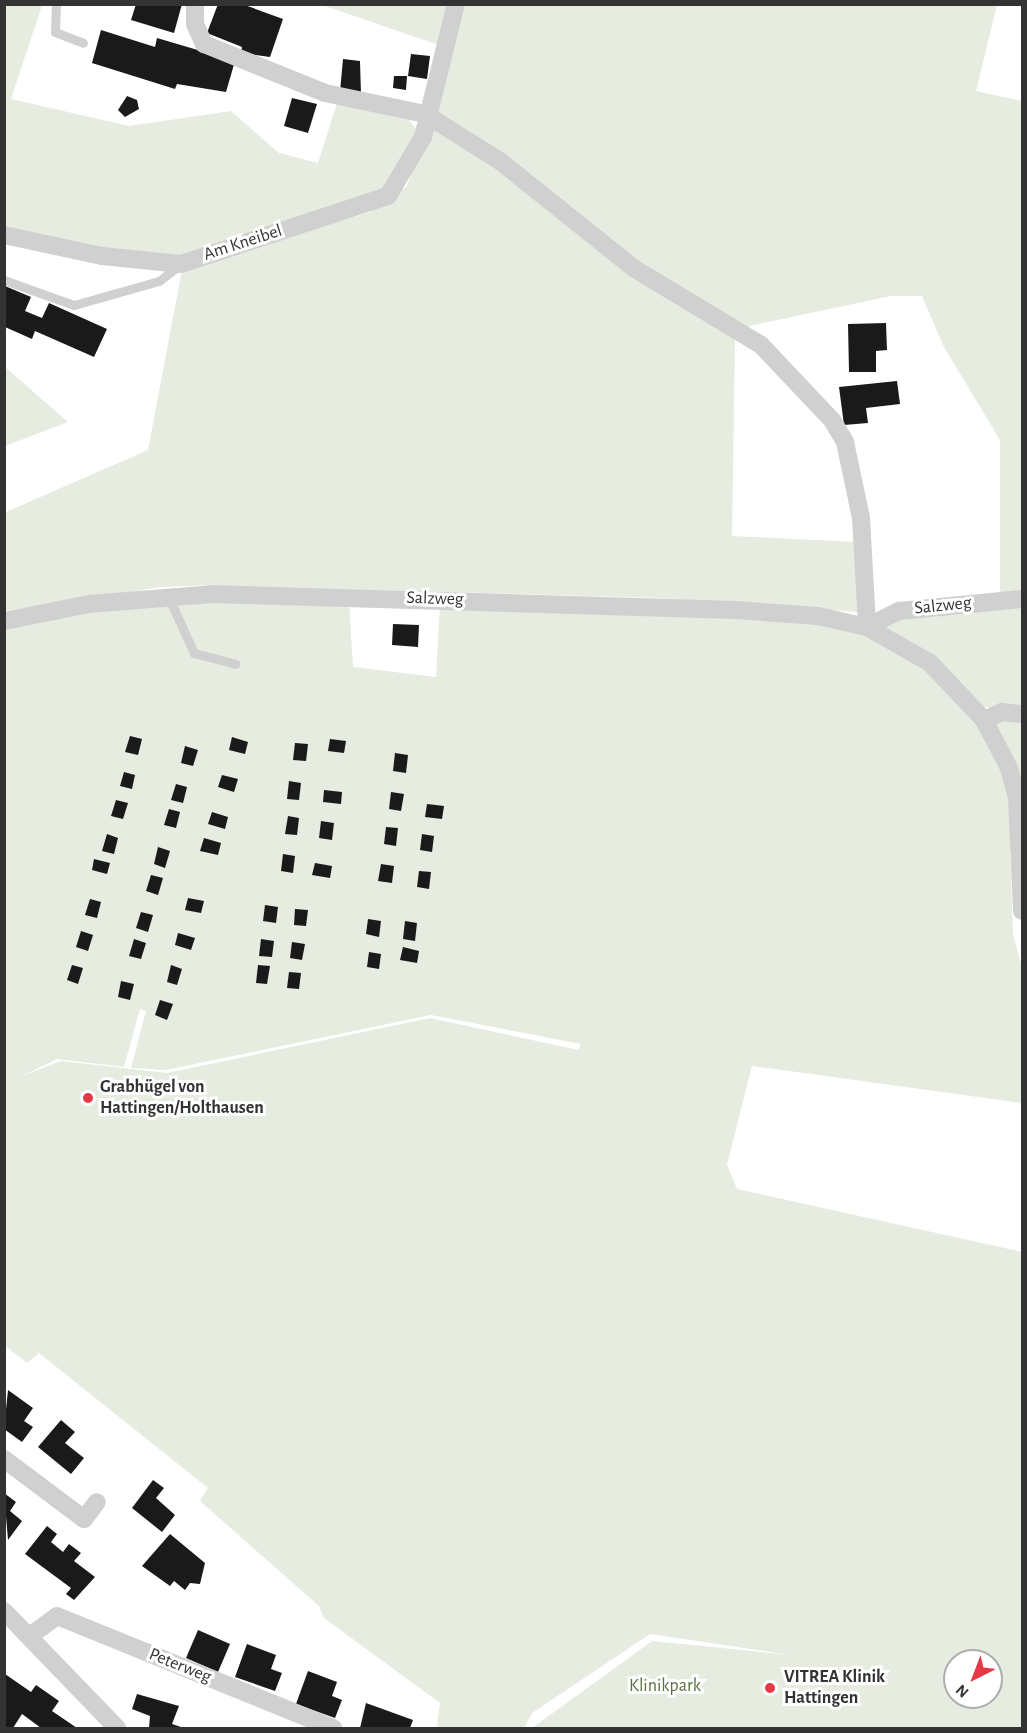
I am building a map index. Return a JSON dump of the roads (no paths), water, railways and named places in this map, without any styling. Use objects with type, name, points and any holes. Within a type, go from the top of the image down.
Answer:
[{"type":"street","points":[[195,4],[195,24],[204,44],[325,93],[425,114],[500,161],[635,269],[761,345],[832,420],[845,442],[861,518],[867,627]]},
{"type":"street","name":"Am Kneibel","points":[[4,235],[102,256],[181,264],[388,196],[423,137],[425,114],[456,4]]},
{"type":"street","name":"Salzweg","points":[[4,621],[168,596],[352,595],[736,610],[818,616],[867,627],[930,663],[984,720],[1009,768],[1017,797],[1023,911]]},
{"type":"street","name":"Salzweg","points":[[867,627],[899,611],[1023,599]]},
{"type":"street","points":[[984,720],[1002,712],[1023,714]]},
{"type":"street","points":[[4,1459],[84,1518],[97,1502]]},
{"type":"street","points":[[4,1611],[31,1635],[117,1728]]},
{"type":"street","name":"Peterweg","points":[[31,1635],[57,1616],[333,1728]]},
{"type":"lane","points":[[56,4],[55,32],[83,42]]},
{"type":"lane","points":[[4,280],[74,305],[159,281],[181,264]]},
{"type":"lane","points":[[168,596],[194,653],[236,664]]},
{"type":"place","name":"Grabhügel von Hattingen/Holthausen","points":[[88,1098]]},
{"type":"place","name":"VITREA Klinik Hattingen","points":[[770,1688]]},
{"type":"park label","name":"Klinikpark","points":[[665,1686]]}]
